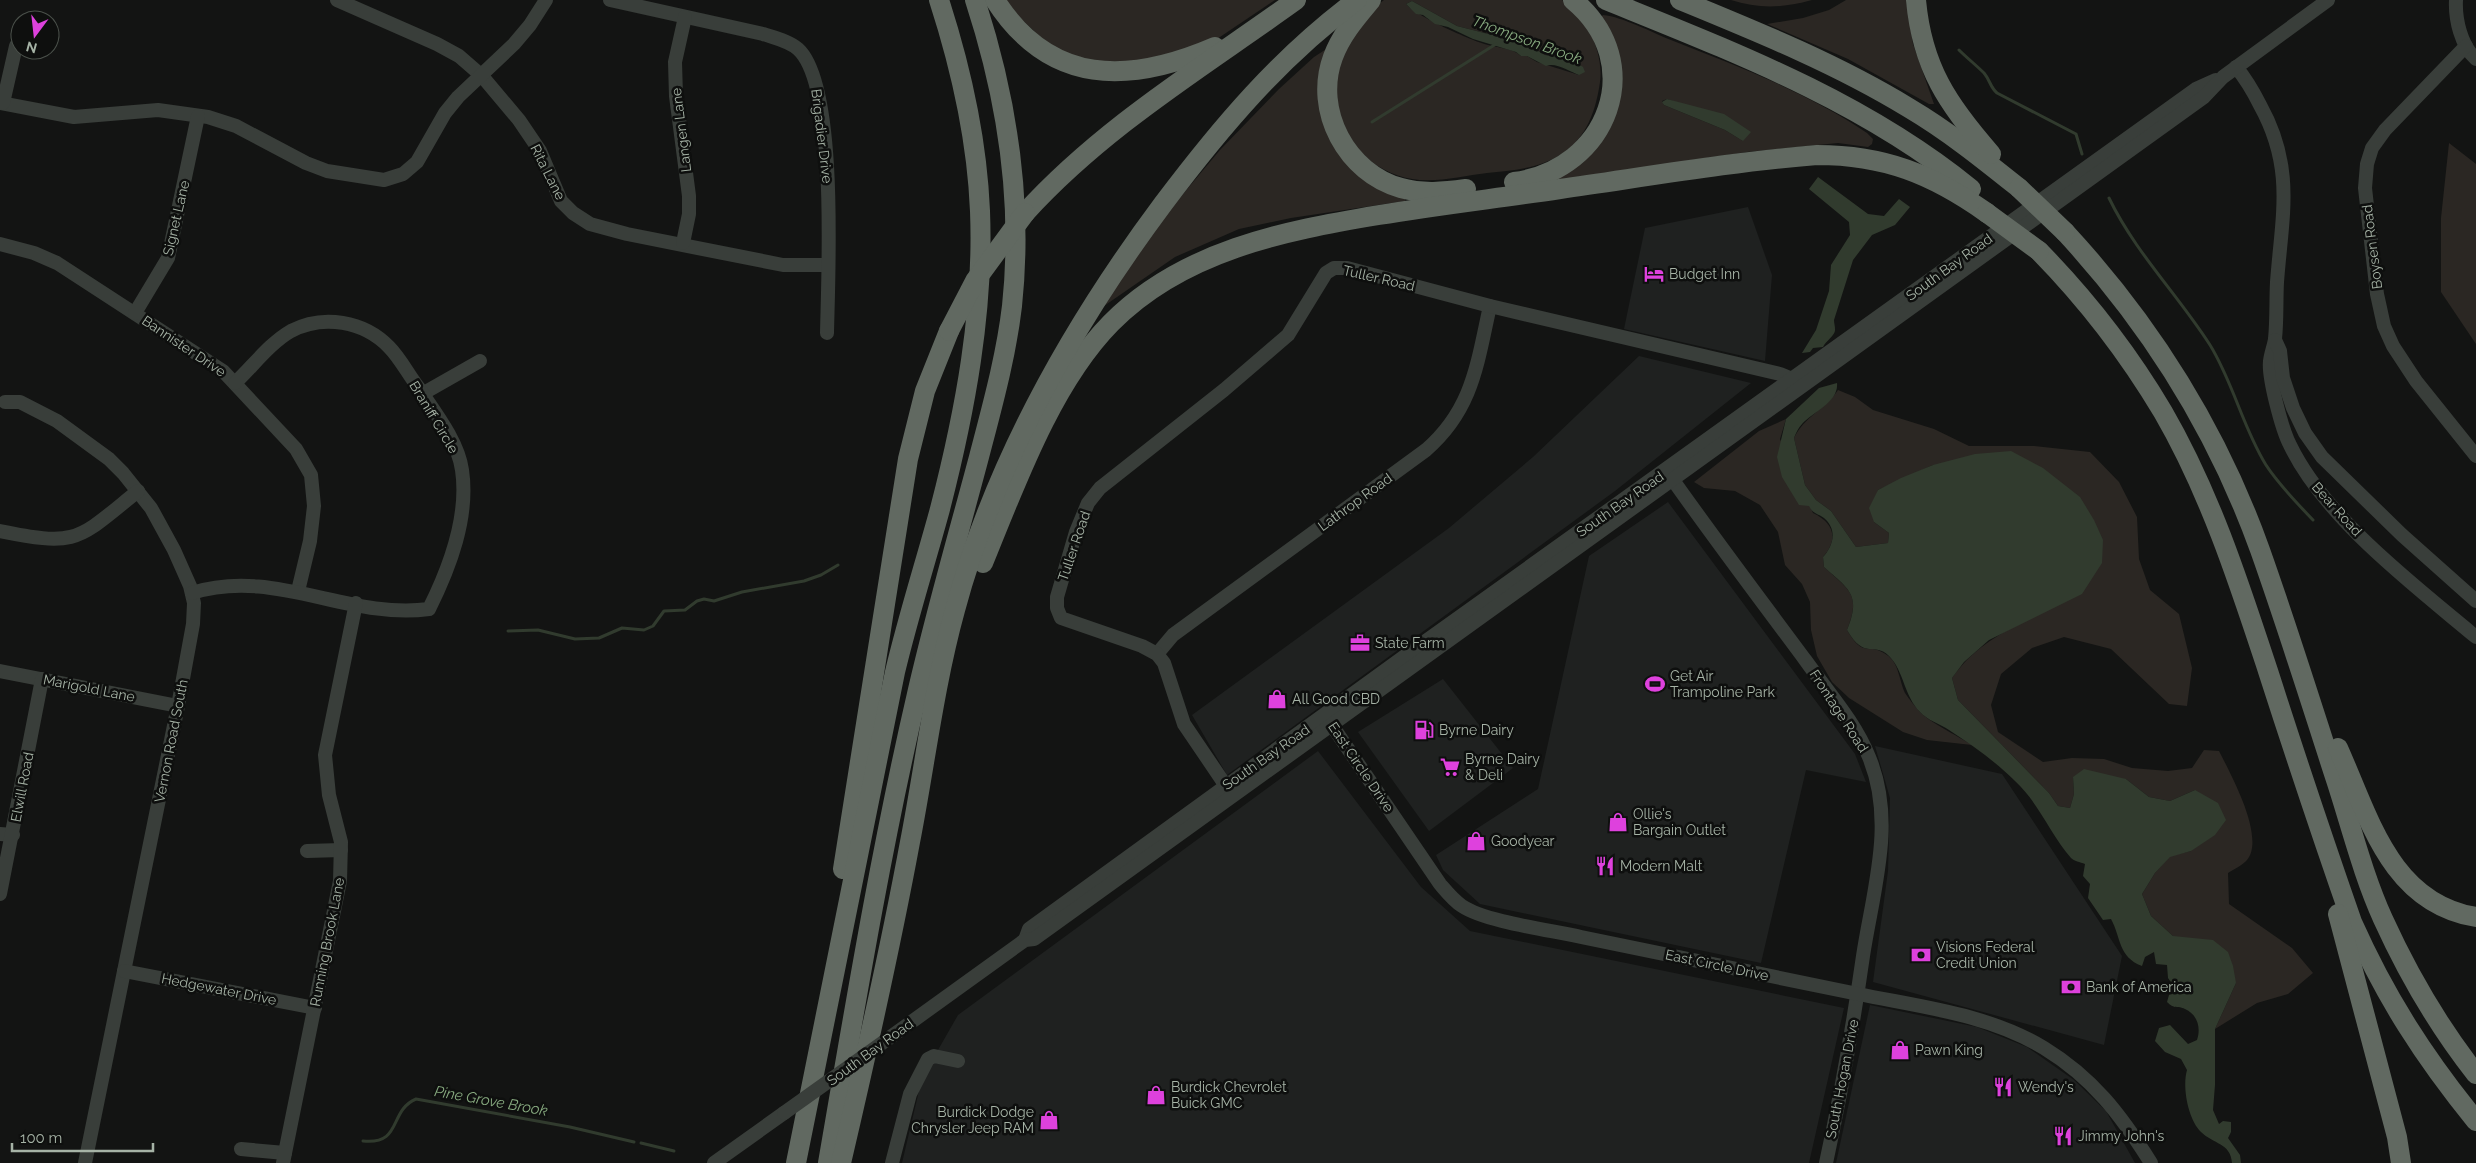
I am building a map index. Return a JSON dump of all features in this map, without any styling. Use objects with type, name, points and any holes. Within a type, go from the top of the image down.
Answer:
[{"type":"highway","points":[[796,1163],[895,672],[910,608],[940,509],[972,347],[980,246],[978,183],[962,84],[940,0]]},
{"type":"highway","points":[[828,1163],[868,936],[909,728],[997,389],[1011,309],[1015,222],[1012,164],[997,80],[975,0]]},
{"type":"highway","points":[[995,0],[1020,32],[1049,54],[1081,67],[1111,72],[1140,71],[1177,62],[1218,45],[1270,19]]},
{"type":"highway","points":[[816,1066],[837,904],[908,459],[925,391],[949,331],[985,267],[1025,213],[1063,174],[1116,129],[1296,0]]},
{"type":"highway","points":[[841,1163],[902,883],[943,660],[961,588],[993,498],[1035,406],[1085,316],[1132,246],[1228,120],[1284,61],[1317,31],[1357,0]]},
{"type":"highway","points":[[1371,0],[1349,27],[1332,59],[1327,91],[1334,125],[1338,136],[1358,164],[1377,179],[1411,191],[1436,192],[1538,178],[1564,166],[1576,157],[1593,139],[1608,105],[1611,70],[1600,32],[1585,10],[1573,0]]},
{"type":"highway","points":[[1606,0],[1759,63],[1853,109],[1910,143],[2039,250],[2085,301],[2127,356],[2164,414],[2195,474],[2234,570],[2352,922],[2374,970],[2404,1023],[2438,1074],[2476,1121]]},
{"type":"highway","points":[[1680,0],[1787,45],[1880,90],[1939,127],[2020,188]]},
{"type":"highway","points":[[1916,0],[1925,51],[1940,87],[1966,126],[2020,188],[2065,232],[2108,280],[2150,334],[2204,423],[2247,517],[2382,917],[2419,990],[2453,1045],[2476,1074]]},
{"type":"highway","points":[[943,660],[1010,496],[1037,438],[1080,362],[1094,343],[1128,308],[1164,282],[1200,261],[1255,241],[1360,218],[1744,163],[1816,155],[1863,158],[1918,172],[1990,210]]},
{"type":"highway","points":[[2292,646],[2389,859],[2419,894],[2456,913],[2476,917]]},
{"type":"highway","points":[[2320,831],[2342,932],[2398,1137],[2401,1163]]},
{"type":"street","points":[[12,60],[1,103],[74,117],[158,110],[198,116],[236,126],[306,163],[327,171],[384,180],[403,174],[418,162],[445,113],[458,97],[482,76],[530,25],[546,0]]},
{"type":"street","name":"Brigadier Drive","points":[[610,0],[780,39],[798,49],[805,58],[813,73],[825,144],[830,199],[827,333]]},
{"type":"street","name":"South Bay Road","points":[[714,1163],[1025,940],[1034,939],[1328,720],[1796,383],[2204,97],[2223,76],[2328,0]]},
{"type":"street","points":[[2456,0],[2460,28],[2466,46],[2476,59]]},
{"type":"street","name":"Rita Lane","points":[[342,1],[437,44],[459,56],[482,76],[519,120],[540,151],[562,201],[573,213],[590,224],[627,234],[683,243],[783,265],[828,266]]},
{"type":"street","name":"Langen Lane","points":[[683,243],[689,214],[689,196],[676,96],[675,62],[685,17]]},
{"type":"street","name":"Boysen Road","points":[[2466,46],[2384,130],[2372,148],[2367,164],[2365,188],[2377,294],[2384,326],[2393,346],[2416,380],[2476,456]]},
{"type":"street","name":"Bear Road","points":[[2236,67],[2246,80],[2269,120],[2281,154],[2285,185],[2284,214],[2277,283],[2275,340],[2269,362],[2279,416],[2289,444],[2304,470],[2341,517],[2417,588],[2476,637]]},
{"type":"street","name":"Signet Lane","points":[[136,313],[168,258],[198,116]]},
{"type":"street","name":"Bannister Drive","points":[[0,244],[34,253],[57,263],[223,371],[296,450],[311,475],[314,506],[310,541],[298,591]]},
{"type":"street","name":"Tuller Road","points":[[1156,654],[1142,646],[1061,618],[1056,605],[1057,597],[1076,532],[1088,503],[1115,474],[1232,384],[1288,335],[1326,273],[1334,268],[1347,268],[1490,306],[1780,374],[1796,383]]},
{"type":"street","name":"Lathrop Road","points":[[1156,654],[1173,635],[1441,437],[1467,398],[1474,378],[1490,306]]},
{"type":"street","name":"Braniff Circle","points":[[192,593],[231,584],[256,585],[402,611],[429,609],[449,567],[462,507],[462,469],[452,441],[389,347],[369,331],[333,322],[310,324],[291,331],[279,340],[236,383]]},
{"type":"street","name":"Bear Road","points":[[2275,340],[2280,351],[2283,378],[2293,408],[2305,434],[2322,457],[2395,529],[2476,601]]},
{"type":"street","points":[[422,394],[480,361]]},
{"type":"street","name":"Vernon Road South","points":[[5,402],[20,402],[57,421],[109,459],[151,508],[174,550],[192,593],[194,624],[85,1163]]},
{"type":"street","name":"Frontage Road","points":[[1670,475],[1842,710],[1869,756],[1880,791],[1883,816],[1882,844],[1858,994]]},
{"type":"street","points":[[0,531],[40,539],[70,539],[90,530],[138,492]]},
{"type":"street","name":"Running Brook Lane","points":[[284,1158],[340,881],[342,850],[326,773],[326,754],[356,603]]},
{"type":"street","points":[[1156,654],[1164,663],[1184,724],[1226,786]]},
{"type":"street","name":"Marigold Lane","points":[[0,670],[178,706]]},
{"type":"street","name":"Elwill Road","points":[[0,894],[6,834],[42,679]]},
{"type":"street","name":"South Bay Road","points":[[1025,940],[1029,929],[1226,786],[1328,720]]},
{"type":"street","name":"East Circle Drive","points":[[1328,720],[1440,884],[1452,898],[1476,913],[1992,1023],[2044,1048],[2067,1063],[2112,1104],[2151,1163]]},
{"type":"street","points":[[306,851],[342,850]]},
{"type":"street","name":"Hedgewater Drive","points":[[124,971],[315,1008]]},
{"type":"street","name":"South Hogan Drive","points":[[1826,1163],[1839,1104],[1858,994]]},
{"type":"street","points":[[892,1163],[910,1094],[928,1059],[934,1056],[958,1061]]},
{"type":"street","points":[[241,1149],[284,1158]]},
{"type":"shaded area","points":[[1001,0],[1275,0],[1217,39],[1154,61],[1091,62],[1051,47]]},
{"type":"shaded area","points":[[1384,0],[1562,0],[1579,15],[1586,25],[1592,36],[1599,59],[1601,71],[1596,103],[1584,131],[1571,147],[1563,153],[1536,166],[1450,179],[1412,179],[1397,175],[1371,161],[1352,141],[1344,128],[1335,98],[1335,89],[1342,48]],"holes":[[[1412,1],[1457,26],[1508,39],[1535,49],[1545,55],[1570,59],[1579,75],[1470,38],[1431,21],[1406,4]]]},
{"type":"shaded area","points":[[1731,0],[1812,0],[1791,5],[1761,6]]},
{"type":"shaded area","points":[[1846,0],[1906,0],[1913,44],[1934,104],[1929,104],[1848,59],[1767,24],[1803,18],[1829,10]]},
{"type":"shaded area","points":[[1412,1],[1457,26],[1508,39],[1535,49],[1545,55],[1570,59],[1583,67],[1585,72],[1579,75],[1558,66],[1546,66],[1527,56],[1521,56],[1516,52],[1473,39],[1448,27],[1435,24],[1423,15],[1416,14],[1406,4]]},
{"type":"shaded area","points":[[1603,15],[1611,16],[1628,22],[1796,92],[1867,133],[1873,139],[1872,144],[1868,147],[1838,143],[1747,152],[1552,181],[1605,128],[1600,18]],"holes":[[[1667,99],[1691,107],[1743,141],[1725,130],[1664,105],[1662,101]]]},
{"type":"shaded area","points":[[1334,44],[1321,100],[1322,120],[1333,144],[1405,199],[1405,201],[1291,218],[1239,229],[1175,257],[1104,306],[1104,301],[1151,232],[1220,150],[1279,89],[1314,57]]},
{"type":"shaded area","points":[[1667,99],[1724,114],[1751,132],[1743,141],[1725,130],[1664,105],[1662,102]]},
{"type":"shaded area","points":[[2449,143],[2476,164],[2476,344],[2441,292],[2441,218]]},
{"type":"shaded area","points":[[1818,177],[1868,214],[1884,216],[1899,199],[1910,207],[1895,225],[1872,235],[1853,260],[1834,320],[1834,333],[1823,347],[1813,348],[1810,352],[1802,353],[1816,330],[1829,291],[1831,265],[1850,235],[1849,222],[1809,189]]},
{"type":"shaded area","points":[[1748,207],[1772,275],[1765,361],[1624,329],[1645,228]]},
{"type":"shaded area","points":[[1639,356],[1751,383],[1615,491],[1227,775],[1192,715],[1449,528],[1533,457]]},
{"type":"shaded area","points":[[1837,383],[1837,390],[1834,396],[1802,424],[1794,438],[1805,485],[1816,500],[1831,511],[1856,547],[1888,543],[1889,533],[1874,522],[1869,508],[1878,490],[1933,465],[1975,454],[2011,451],[2043,468],[2080,497],[2094,520],[2103,540],[2102,563],[2082,594],[1989,640],[1964,662],[1952,678],[1958,700],[2049,793],[2058,806],[2070,808],[2074,794],[2073,777],[2084,769],[2126,779],[2149,797],[2170,801],[2195,790],[2218,803],[2226,820],[2215,835],[2191,851],[2170,857],[2155,873],[2142,894],[2151,916],[2173,936],[2213,940],[2228,952],[2236,983],[2215,1029],[2213,1110],[2219,1124],[2223,1121],[2231,1122],[2231,1132],[2228,1138],[2240,1155],[2241,1163],[2232,1163],[2228,1151],[2206,1136],[2196,1126],[2187,1102],[2185,1085],[2187,1070],[2181,1059],[2165,1052],[2155,1041],[2159,1028],[2170,1025],[2188,1044],[2197,1040],[2198,1035],[2196,1018],[2185,1009],[2172,1006],[2167,1002],[2169,995],[2175,988],[2168,978],[2167,965],[2156,964],[2154,952],[2145,957],[2142,966],[2128,957],[2121,946],[2111,919],[2103,920],[2088,898],[2090,884],[2083,876],[2085,864],[2071,858],[2031,799],[1984,754],[1923,715],[1915,706],[1898,669],[1889,656],[1879,650],[1864,648],[1859,645],[1847,630],[1853,609],[1853,601],[1841,582],[1824,567],[1823,557],[1833,538],[1831,528],[1824,518],[1814,512],[1809,506],[1799,505],[1782,477],[1777,457],[1786,419],[1819,388]]},
{"type":"shaded area","points":[[1838,390],[1855,397],[1873,410],[1934,429],[1969,446],[2034,446],[2090,452],[2119,482],[2137,517],[2139,559],[2150,590],[2179,614],[2192,668],[2187,706],[2169,704],[2111,649],[2064,637],[2032,648],[2001,674],[1991,705],[1998,732],[2043,762],[2072,758],[2104,759],[2132,768],[2168,771],[2192,768],[2204,750],[2219,751],[2238,789],[2252,836],[2252,850],[2247,860],[2228,873],[2229,904],[2292,948],[2313,973],[2288,994],[2257,1003],[2215,1029],[2236,983],[2173,936],[2151,916],[2142,894],[2155,873],[2170,856],[2191,851],[2195,790],[2170,801],[2149,797],[2126,779],[2073,778],[2074,794],[2070,808],[2058,806],[2049,793],[1958,700],[1952,678],[1960,668],[1976,651],[2025,621],[1933,465],[1878,490],[1874,522],[1889,533],[1888,543],[1856,547],[1831,511],[1816,500],[1805,485],[1794,438],[1803,424],[1827,403]]},
{"type":"shaded area","points":[[1786,419],[1780,439],[1813,513],[1826,522],[1832,532],[1831,544],[1823,557],[1824,567],[1841,582],[1853,601],[1847,630],[1858,645],[1881,651],[1891,658],[1905,693],[1919,711],[1936,724],[1972,745],[1927,740],[1903,732],[1849,698],[1832,682],[1817,656],[1811,630],[1810,602],[1802,584],[1785,565],[1778,532],[1760,505],[1735,491],[1704,488],[1694,482],[1759,431]]},
{"type":"shaded area","points":[[1668,502],[1855,754],[1866,782],[1806,770],[1761,963],[1480,904],[1443,870],[1436,855],[1538,789],[1589,556]]},
{"type":"shaded area","points":[[1443,679],[1513,768],[1429,831],[1358,732]]},
{"type":"shaded area","points":[[1875,746],[2002,774],[2122,956],[2104,1045],[1873,982],[1888,871],[1890,798]]},
{"type":"shaded area","points":[[1318,751],[1421,887],[1470,931],[1844,1008],[1809,1163],[902,1163],[922,1078],[958,1015]]},
{"type":"shaded area","points":[[1870,1005],[1977,1027],[2027,1047],[2074,1080],[2106,1111],[2135,1163],[1836,1163]]},
{"type":"waterway","name":"Thompson Brook","points":[[1372,122],[1496,44]]},
{"type":"waterway","points":[[1959,50],[1984,73],[1997,93],[2076,134],[2082,154]]},
{"type":"waterway","points":[[2109,198],[2131,237],[2210,345],[2266,465],[2313,520]]},
{"type":"waterway","points":[[508,631],[538,630],[575,639],[599,638],[622,628],[644,630],[653,626],[664,611],[685,610],[697,601],[704,599],[714,601],[742,592],[804,581],[821,575],[838,565]]},
{"type":"waterway","name":"Pine Grove Brook","points":[[363,1141],[376,1141],[384,1138],[390,1133],[407,1104],[416,1099],[570,1127],[634,1142]]},
{"type":"waterway","name":"Pine Grove Brook","points":[[641,1143],[674,1151]]},
{"type":"place","name":"Budget Inn","points":[[1654,274]]},
{"type":"place","name":"State Farm","points":[[1360,643]]},
{"type":"place","name":"Get Air Trampoline Park","points":[[1655,684]]},
{"type":"place","name":"All Good CBD","points":[[1277,699]]},
{"type":"place","name":"Byrne Dairy","points":[[1424,730]]},
{"type":"place","name":"Byrne Dairy & Deli","points":[[1450,767]]},
{"type":"place","name":"Ollie's Bargain Outlet","points":[[1618,822]]},
{"type":"place","name":"Goodyear","points":[[1476,841]]},
{"type":"place","name":"Modern Malt","points":[[1605,866]]},
{"type":"place","name":"Visions Federal Credit Union","points":[[1921,955]]},
{"type":"place","name":"Bank of America","points":[[2071,987]]},
{"type":"place","name":"Pawn King","points":[[1900,1050]]},
{"type":"place","name":"Wendy's","points":[[2003,1087]]},
{"type":"place","name":"Burdick Chevrolet Buick GMC","points":[[1156,1095]]},
{"type":"place","name":"Burdick Dodge Chrysler Jeep RAM","points":[[1049,1120]]},
{"type":"place","name":"Jimmy John's","points":[[2063,1136]]}]
